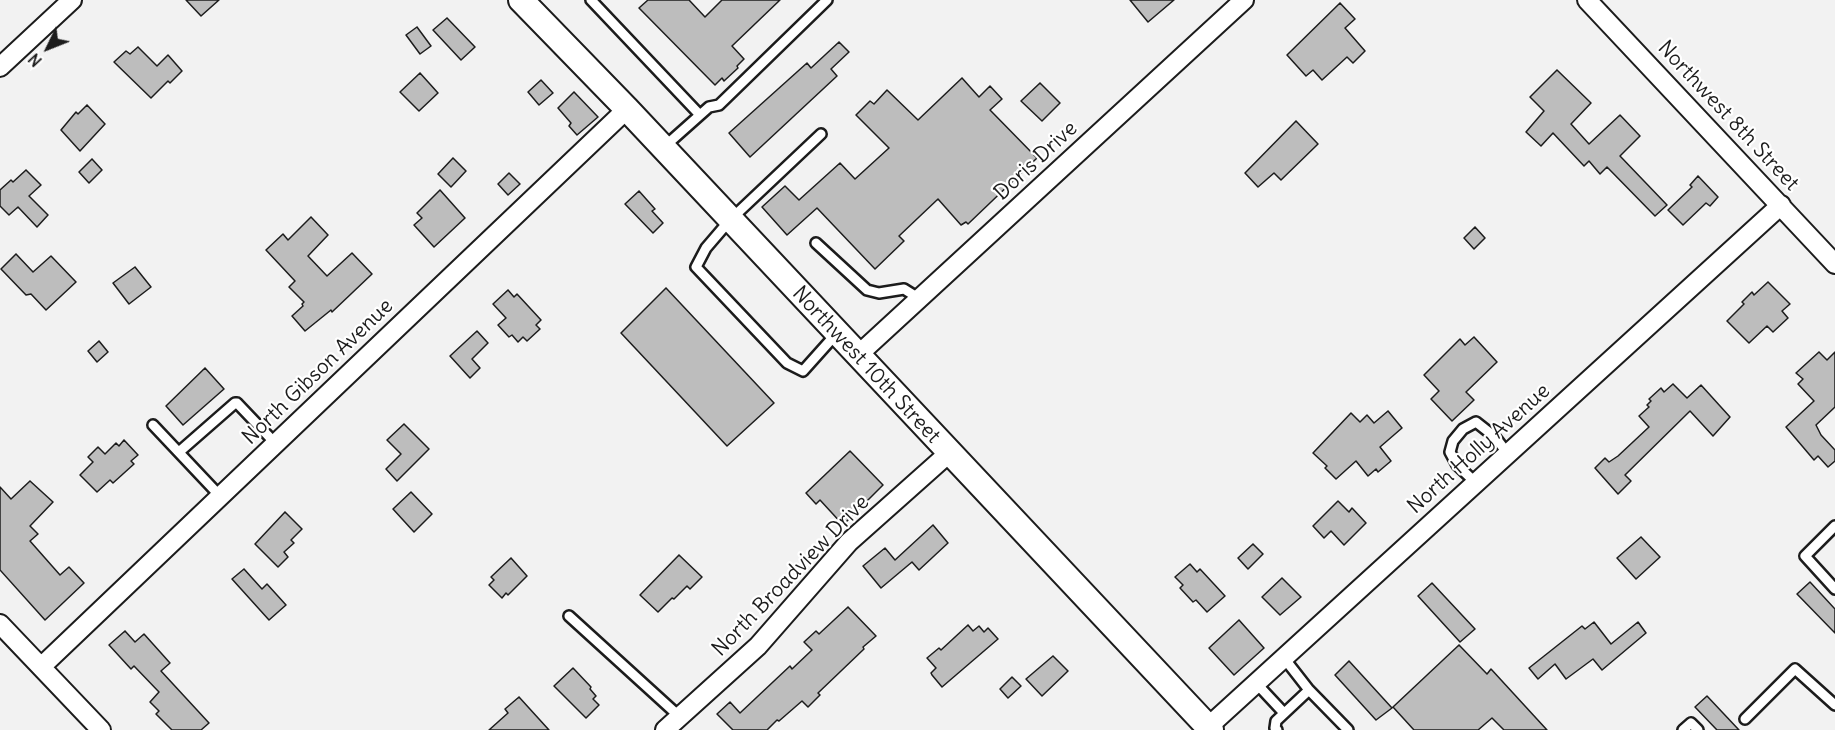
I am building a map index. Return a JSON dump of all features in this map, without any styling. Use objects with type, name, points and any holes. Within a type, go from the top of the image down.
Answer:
[{"type":"main road","name":"Northwest 10th Street","points":[[521,0],[627,109],[1210,728]]},
{"type":"street","points":[[0,67],[72,0]]},
{"type":"street","name":"Doris Drive","points":[[858,355],[1244,0]]},
{"type":"street","name":"Northwest 8th Street","points":[[1587,0],[1835,264]]},
{"type":"street","name":"North Gibson Avenue","points":[[41,668],[627,109]]},
{"type":"street","name":"North Holly Avenue","points":[[1210,728],[1256,683],[1780,205]]},
{"type":"street","name":"North Broadview Drive","points":[[665,730],[758,646],[849,542],[949,453]]},
{"type":"street","points":[[0,624],[101,730]]},
{"type":"lane","points":[[591,0],[700,115]]},
{"type":"lane","points":[[662,148],[709,107],[719,105],[827,0]]},
{"type":"lane","points":[[820,134],[730,220],[706,248],[696,267],[787,363],[803,371],[837,333]]},
{"type":"lane","points":[[816,243],[867,290],[879,293],[904,289],[920,298]]},
{"type":"lane","points":[[179,452],[235,403],[276,444]]},
{"type":"lane","points":[[1476,483],[1457,465],[1450,452],[1453,441],[1463,429],[1476,422],[1495,437],[1508,454]]},
{"type":"lane","points":[[153,425],[220,496]]},
{"type":"lane","points":[[1835,526],[1804,556],[1835,589]]},
{"type":"lane","points":[[569,616],[680,717]]},
{"type":"lane","points":[[1284,658],[1309,690],[1348,730]]},
{"type":"lane","points":[[1745,719],[1795,669],[1835,705]]},
{"type":"lane","points":[[1256,683],[1284,713]]},
{"type":"lane","points":[[1276,726],[1284,713],[1309,690]]},
{"type":"lane","points":[[1683,730],[1691,723],[1698,730]]},
{"type":"building","points":[[186,0],[219,0],[201,16]]},
{"type":"building","points":[[648,0],[689,0],[705,17],[722,0],[780,0],[732,46],[744,59],[724,81],[722,78],[715,85],[639,8]]},
{"type":"building","points":[[1130,0],[1174,0],[1148,22]]},
{"type":"building","points":[[1340,3],[1355,19],[1345,28],[1365,51],[1353,63],[1347,57],[1322,80],[1313,70],[1306,76],[1287,55]]},
{"type":"building","points":[[447,18],[475,47],[461,60],[433,30]]},
{"type":"building","points":[[417,27],[431,46],[420,54],[406,35]]},
{"type":"building","points":[[839,42],[849,52],[831,69],[837,76],[750,157],[729,133],[807,63],[811,68]]},
{"type":"building","points":[[138,47],[157,66],[168,55],[182,71],[151,98],[114,62],[126,51],[130,54]]},
{"type":"building","points":[[1557,70],[1591,103],[1571,124],[1589,144],[1620,115],[1640,136],[1620,156],[1667,205],[1655,216],[1607,167],[1600,174],[1589,161],[1584,166],[1553,133],[1541,146],[1526,132],[1544,111],[1530,97]]},
{"type":"building","points":[[420,73],[438,93],[419,111],[400,92]]},
{"type":"building","points":[[962,78],[979,97],[990,86],[1002,99],[990,110],[1037,158],[968,224],[966,222],[961,225],[938,199],[899,236],[904,241],[875,269],[817,208],[787,235],[762,207],[785,186],[799,200],[840,163],[855,179],[889,148],[856,115],[870,101],[874,104],[887,90],[918,120]]},
{"type":"building","points":[[541,80],[553,93],[539,105],[528,92]]},
{"type":"building","points":[[1040,83],[1060,103],[1042,121],[1021,101]]},
{"type":"building","points":[[574,92],[598,117],[577,135],[569,126],[571,123],[558,108]]},
{"type":"building","points":[[87,105],[105,124],[80,151],[61,130],[76,112],[78,114]]},
{"type":"building","points":[[1296,121],[1318,144],[1281,180],[1274,173],[1258,187],[1245,173]]},
{"type":"building","points":[[453,158],[466,171],[451,187],[438,174]]},
{"type":"building","points":[[92,159],[102,170],[89,183],[79,172]]},
{"type":"building","points":[[26,170],[41,185],[29,196],[48,215],[37,227],[18,207],[9,215],[0,206],[0,190]]},
{"type":"building","points":[[509,173],[520,184],[508,195],[498,184]]},
{"type":"building","points":[[1698,176],[1718,197],[1710,206],[1706,203],[1683,225],[1668,210],[1692,187],[1690,185]]},
{"type":"building","points":[[440,190],[465,218],[434,247],[414,225],[422,218],[417,213]]},
{"type":"building","points":[[639,191],[655,209],[652,211],[663,223],[653,233],[625,204]]},
{"type":"building","points":[[311,217],[328,235],[308,256],[327,276],[352,253],[372,274],[332,312],[331,310],[305,331],[292,316],[303,306],[304,302],[289,287],[295,281],[266,250],[283,234],[288,240]]},
{"type":"building","points":[[1475,227],[1485,238],[1474,249],[1464,238]]},
{"type":"building","points":[[16,254],[33,272],[51,256],[76,282],[46,310],[31,294],[26,295],[1,269]]},
{"type":"building","points":[[135,267],[151,287],[129,304],[113,283]]},
{"type":"building","points":[[1768,282],[1790,304],[1782,311],[1788,318],[1773,332],[1767,326],[1749,343],[1727,321],[1752,292],[1754,295]]},
{"type":"building","points":[[666,288],[774,403],[727,446],[621,333]]},
{"type":"building","points":[[508,290],[514,297],[517,294],[541,320],[536,325],[540,329],[527,341],[523,337],[518,342],[512,335],[509,337],[498,325],[506,318],[493,304]]},
{"type":"building","points":[[477,331],[488,343],[472,359],[480,368],[470,378],[450,356]]},
{"type":"building","points":[[1474,337],[1497,362],[1466,392],[1474,400],[1452,421],[1431,399],[1439,391],[1424,375],[1460,339],[1465,345]]},
{"type":"building","points":[[99,341],[108,352],[97,362],[88,351]]},
{"type":"building","points":[[1819,352],[1827,360],[1835,352],[1835,407],[1816,425],[1821,435],[1835,450],[1835,461],[1828,467],[1818,456],[1814,460],[1786,427],[1814,401],[1798,384],[1803,379],[1796,373]]},
{"type":"building","points":[[205,368],[224,389],[183,425],[166,406]]},
{"type":"building","points":[[1673,384],[1687,398],[1701,385],[1730,417],[1713,436],[1690,411],[1625,475],[1631,481],[1618,494],[1595,468],[1605,458],[1609,462],[1618,456],[1649,427],[1639,416],[1649,407],[1647,405],[1651,401],[1649,399],[1661,388],[1664,392]]},
{"type":"building","points":[[1388,411],[1402,428],[1380,447],[1391,461],[1378,472],[1376,469],[1368,476],[1356,461],[1336,479],[1325,468],[1327,466],[1313,453],[1351,413],[1360,422],[1367,415],[1374,423]]},
{"type":"building","points":[[404,424],[429,449],[397,481],[386,469],[401,454],[387,440]]},
{"type":"building","points":[[124,440],[138,455],[131,461],[134,464],[113,483],[110,480],[97,492],[80,475],[93,462],[88,457],[98,447],[105,454],[116,443],[119,446]]},
{"type":"building","points":[[850,451],[883,485],[843,525],[820,500],[816,504],[806,493]]},
{"type":"building","points":[[30,481],[53,502],[30,526],[38,534],[30,541],[60,575],[69,567],[84,583],[45,620],[0,570],[0,487],[11,499]]},
{"type":"building","points":[[411,492],[432,514],[414,532],[393,509]]},
{"type":"building","points":[[1338,501],[1349,512],[1352,508],[1366,523],[1344,545],[1331,531],[1324,538],[1313,526]]},
{"type":"building","points":[[285,512],[302,529],[291,540],[294,543],[284,552],[288,557],[278,567],[255,544]]},
{"type":"building","points":[[933,525],[948,543],[919,570],[912,562],[881,588],[863,566],[885,548],[895,560]]},
{"type":"building","points":[[1641,537],[1660,557],[1636,579],[1617,558]]},
{"type":"building","points":[[1253,544],[1263,554],[1248,569],[1238,558]]},
{"type":"building","points":[[679,555],[702,577],[690,589],[687,586],[658,612],[640,595]]},
{"type":"building","points":[[511,558],[527,576],[502,598],[489,585],[494,580],[491,577]]},
{"type":"building","points":[[1190,564],[1197,572],[1200,569],[1225,596],[1207,612],[1196,600],[1193,602],[1180,588],[1183,585],[1175,577]]},
{"type":"building","points":[[244,569],[262,589],[267,584],[286,605],[269,620],[232,579]]},
{"type":"building","points":[[1282,578],[1301,597],[1280,615],[1262,597]]},
{"type":"building","points":[[1810,582],[1835,609],[1835,633],[1797,594]]},
{"type":"building","points":[[1432,583],[1475,629],[1460,642],[1418,596]]},
{"type":"building","points":[[848,607],[876,636],[818,693],[820,695],[808,707],[802,701],[767,730],[733,730],[717,714],[730,702],[740,713],[790,666],[792,669],[812,650],[804,642],[816,631],[819,634]]},
{"type":"building","points":[[1239,620],[1264,648],[1234,675],[1209,648]]},
{"type":"building","points":[[1594,622],[1611,644],[1638,622],[1646,633],[1602,670],[1593,659],[1566,679],[1555,664],[1538,679],[1529,668],[1582,626],[1585,629]]},
{"type":"building","points":[[968,625],[973,631],[979,626],[984,632],[988,628],[998,639],[942,687],[931,673],[936,668],[927,658],[939,648],[941,650]]},
{"type":"building","points":[[125,631],[135,642],[144,634],[170,663],[161,671],[209,723],[201,730],[172,730],[156,714],[159,711],[150,702],[159,692],[134,666],[131,669],[109,645]]},
{"type":"building","points":[[1459,645],[1487,674],[1491,669],[1547,730],[1504,730],[1492,718],[1478,730],[1414,730],[1393,707]]},
{"type":"building","points":[[1053,656],[1068,671],[1042,696],[1026,679]]},
{"type":"building","points":[[1349,661],[1392,708],[1376,720],[1335,675]]},
{"type":"building","points":[[573,668],[591,687],[590,689],[596,696],[593,699],[599,705],[586,718],[554,686]]},
{"type":"building","points":[[1012,677],[1021,686],[1008,698],[1000,689]]},
{"type":"building","points":[[1707,696],[1739,730],[1717,730],[1695,707]]},
{"type":"building","points":[[519,697],[549,730],[489,730],[508,713],[505,709]]}]
